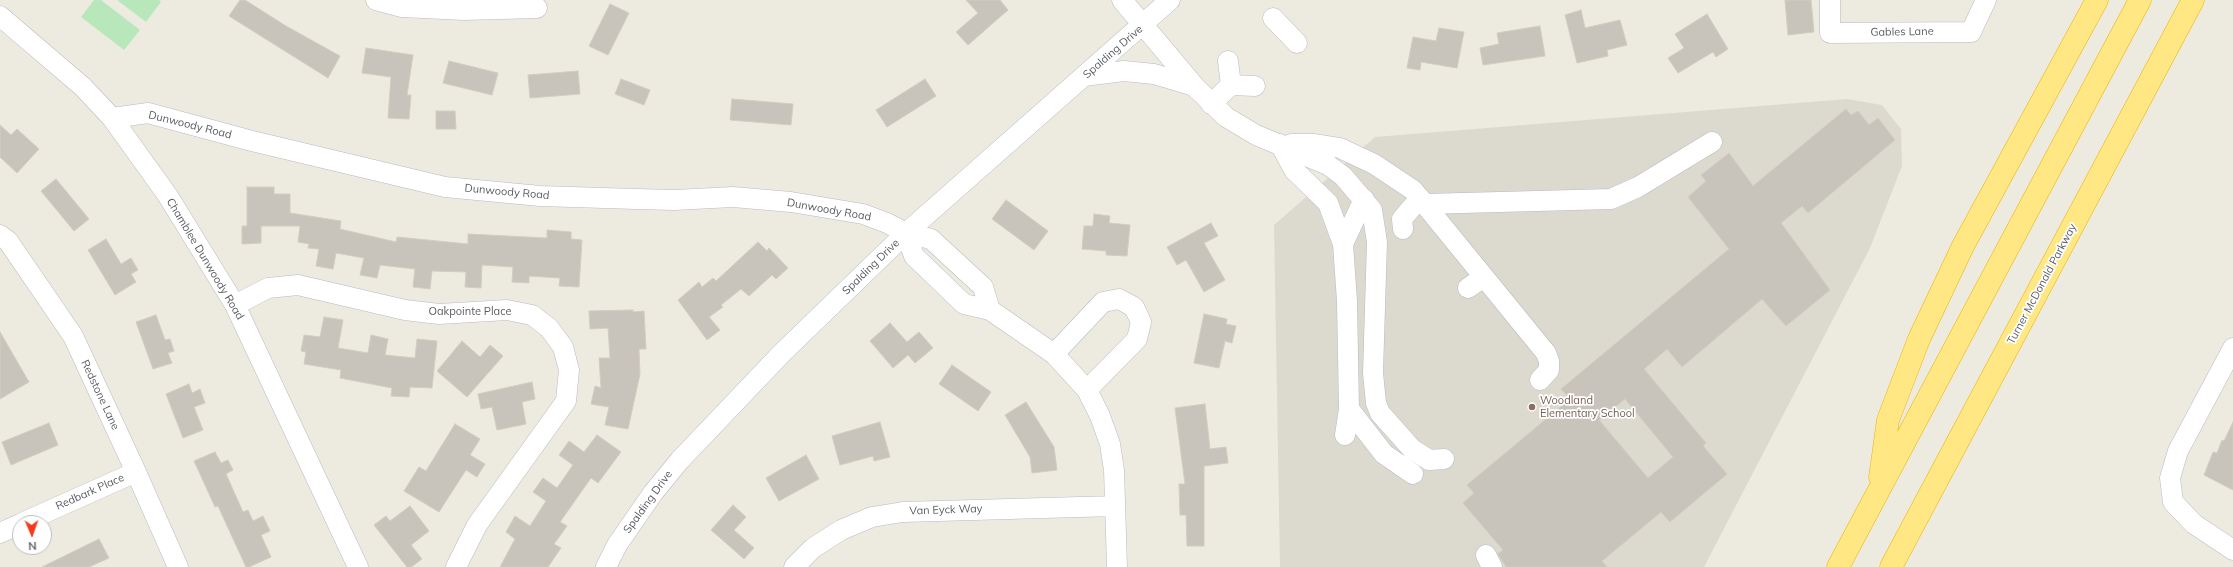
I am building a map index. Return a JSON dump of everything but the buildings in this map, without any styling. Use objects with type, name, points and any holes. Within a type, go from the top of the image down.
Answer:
[{"type":"highway","points":[[1878,492],[1888,420],[1919,339],[1963,246],[2097,0]]},
{"type":"highway","points":[[1838,567],[2140,0]]},
{"type":"highway","name":"Turner McDonald Parkway","points":[[1891,567],[2192,0]]},
{"type":"street","points":[[376,0],[402,6],[464,10],[537,8]]},
{"type":"street","points":[[1122,0],[1194,86],[1226,117],[1256,135],[1328,165],[1343,176],[1372,210],[1377,242],[1373,373],[1376,403],[1380,413],[1412,449],[1429,460],[1444,459]]},
{"type":"street","name":"Spalding Drive","points":[[606,567],[617,545],[653,493],[680,460],[782,353],[906,233],[1170,0]]},
{"type":"street","name":"Gables Lane","points":[[1830,0],[1830,33],[1971,32],[1986,0]]},
{"type":"street","name":"Chamblee Dunwoody Road","points":[[0,16],[83,87],[112,118],[153,174],[235,305],[358,567]]},
{"type":"street","points":[[1273,18],[1297,43]]},
{"type":"street","points":[[1228,61],[1231,85]]},
{"type":"street","points":[[1084,76],[1132,72],[1154,74],[1194,86]]},
{"type":"street","points":[[1211,104],[1231,85],[1255,86]]},
{"type":"street","name":"Dunwoody Road","points":[[112,118],[148,113],[252,141],[445,187],[540,196],[674,200],[733,197],[790,202],[863,214],[887,223],[906,233],[931,239],[983,287],[990,310],[1054,354]]},
{"type":"street","points":[[1403,229],[1402,218],[1422,201],[1611,199],[1638,187],[1712,142]]},
{"type":"street","points":[[1280,144],[1316,144],[1340,148],[1374,164],[1407,184],[1422,201],[1476,282],[1546,353],[1549,361],[1549,370],[1540,380]]},
{"type":"street","points":[[1280,144],[1294,170],[1328,204],[1343,244],[1347,301],[1349,409],[1345,435]]},
{"type":"street","points":[[1343,244],[1364,199]]},
{"type":"street","name":"Redstone Lane","points":[[0,235],[8,241],[73,336],[178,567]]},
{"type":"street","name":"Oakpointe Place","points":[[235,305],[268,288],[298,285],[404,310],[440,314],[507,310],[532,315],[549,328],[562,347],[570,370],[566,401],[477,525],[456,567]]},
{"type":"street","points":[[1087,390],[1137,339],[1141,322],[1134,307],[1119,299],[1104,302],[1054,354],[1087,390],[1100,416],[1110,444],[1114,470],[1117,567]]},
{"type":"street","points":[[2233,348],[2178,451],[2170,478],[2173,502],[2194,524],[2233,550]]},
{"type":"street","points":[[1349,409],[1384,454],[1413,474]]},
{"type":"street","name":"Redbark Place","points":[[39,515],[136,472]]},
{"type":"street","name":"Van Eyck Way","points":[[794,567],[813,548],[841,530],[872,517],[903,512],[1115,506]]},
{"type":"street","name":"Redbark Place","points":[[0,533],[12,527]]},
{"type":"shaded area","name":"Woodland Elementary School","points":[[1847,99],[1882,105],[1901,129],[1902,166],[1870,248],[1704,567],[1280,567],[1274,225],[1375,137]]},
{"type":"green space","points":[[94,0],[101,0],[140,30],[124,50],[81,17]]},
{"type":"green space","points":[[117,0],[159,0],[161,2],[146,22]]},
{"type":"place","name":"Woodland Elementary School","points":[[1532,407]]}]
